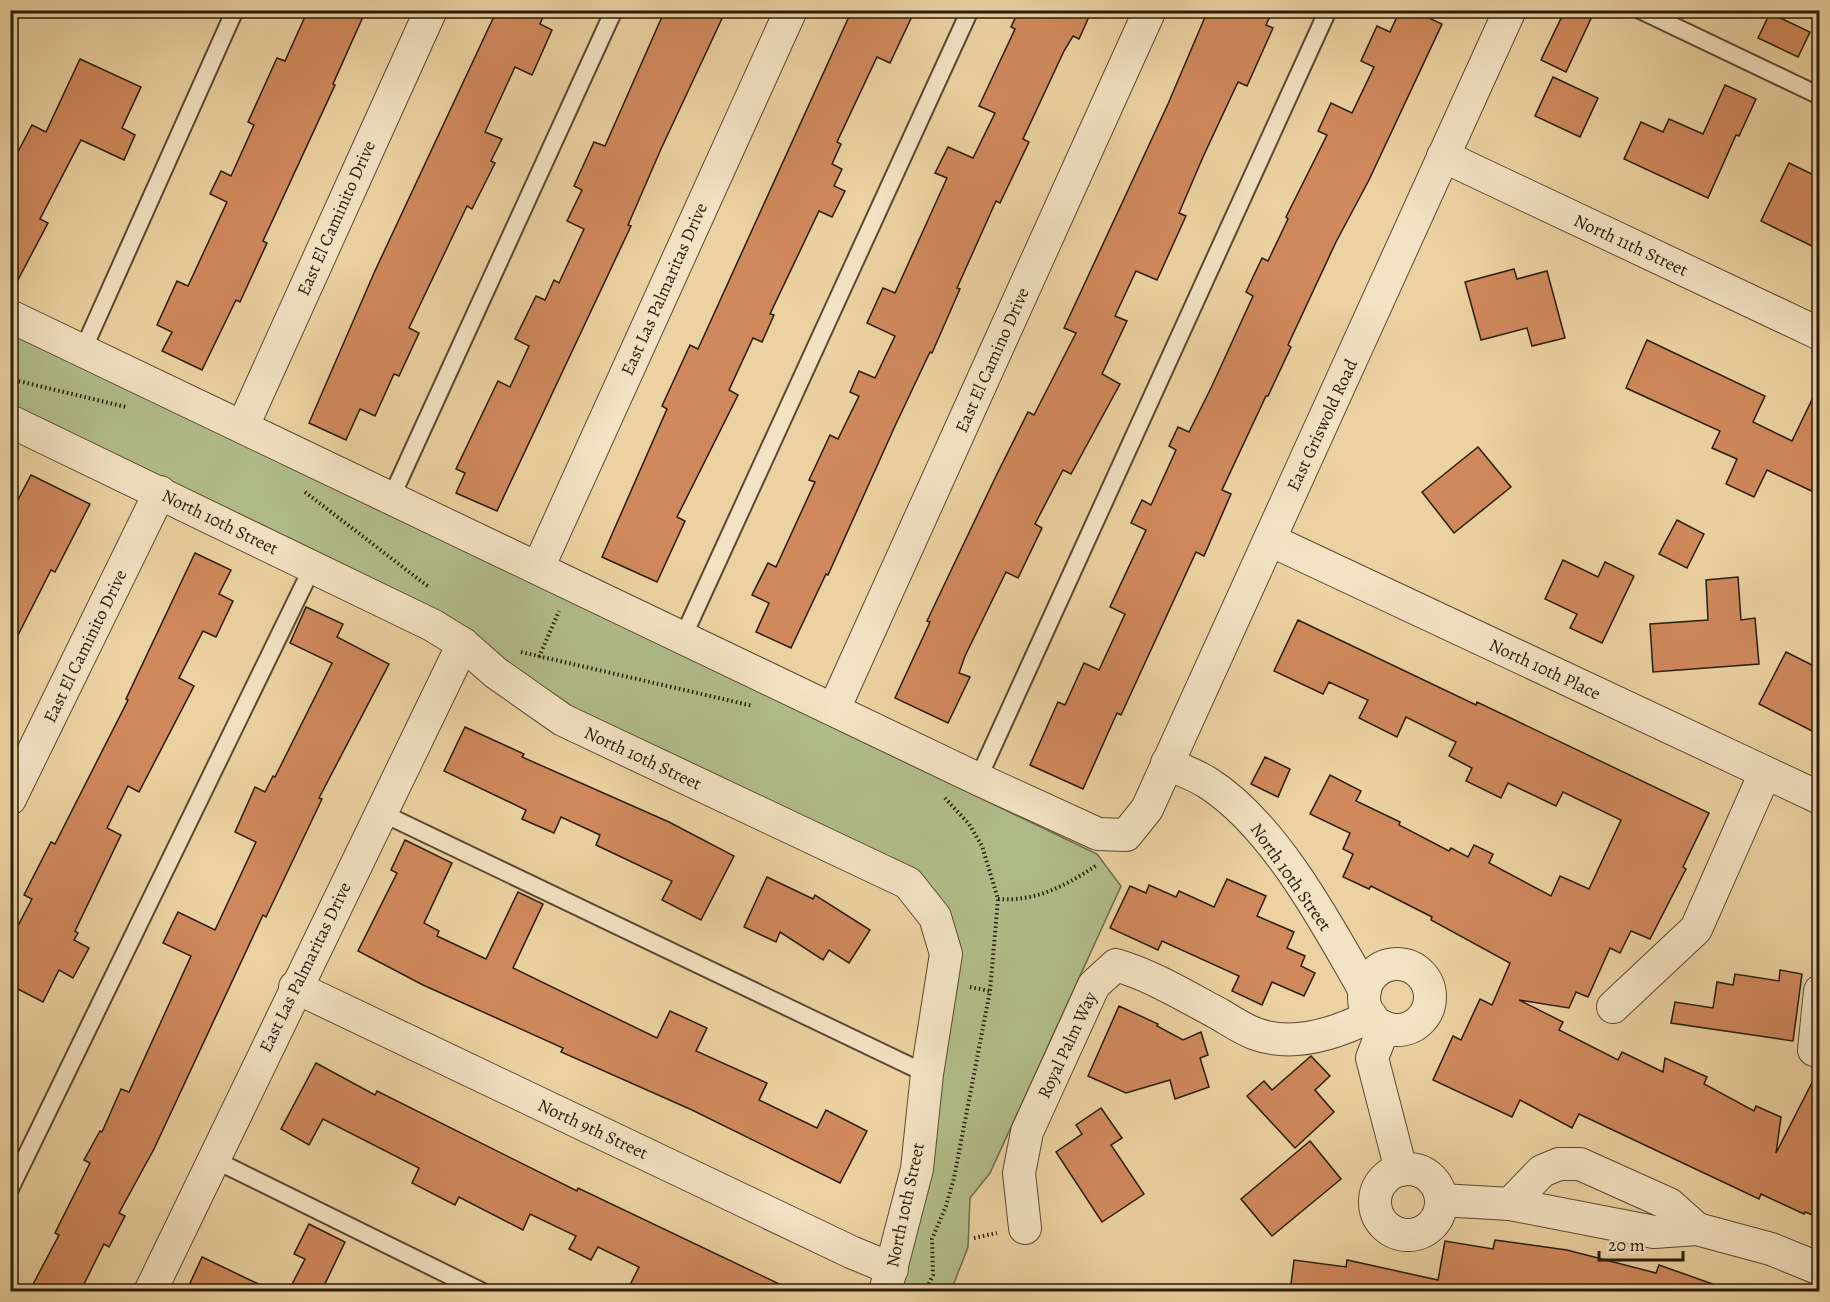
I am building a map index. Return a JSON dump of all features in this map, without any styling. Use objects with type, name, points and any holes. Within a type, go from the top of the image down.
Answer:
[{"type":"street","name":"East El Caminito Drive","points":[[243,426],[431,10]]},
{"type":"street","name":"East Las Palmaritas Drive","points":[[538,568],[791,10]]},
{"type":"street","name":"East El Camino Drive","points":[[834,709],[1150,10]]},
{"type":"street","name":"East Griswold Road","points":[[978,778],[1098,834],[1125,835],[1147,809],[1510,10]]},
{"type":"street","name":"North 11th Street","points":[[1443,156],[1820,334]]},
{"type":"street","points":[[10,316],[978,778]]},
{"type":"street","name":"North 10th Street","points":[[10,421],[432,625],[463,644],[496,673],[563,720],[908,883],[935,917],[946,954],[927,1074],[917,1169],[888,1280]]},
{"type":"street","name":"East El Caminito Drive","points":[[10,799],[160,492]]},
{"type":"street","name":"North 10th Place","points":[[1270,540],[1820,798]]},
{"type":"street","name":"East Las Palmaritas Drive","points":[[150,1292],[295,987],[463,644]]},
{"type":"street","name":"North 10th Street","points":[[1167,763],[1206,782],[1256,823],[1304,891],[1373,1011]]},
{"type":"street","points":[[1612,1007],[1696,929],[1765,772]]},
{"type":"street","name":"Royal Palm Way","points":[[1024,1228],[1018,1173],[1026,1132],[1094,985],[1116,964],[1145,974],[1256,1034],[1282,1040],[1325,1035],[1345,1029],[1373,1011]]},
{"type":"street","name":"North 9th Street","points":[[295,987],[851,1252],[888,1280]]},
{"type":"street","points":[[1814,1050],[1820,991]]},
{"type":"street","points":[[1373,1011],[1372,1058],[1401,1170]]},
{"type":"street","points":[[1510,1204],[1542,1171],[1559,1164],[1580,1164],[1600,1171],[1669,1204],[1697,1229]]},
{"type":"street","points":[[1410,1169],[1428,1175],[1439,1190],[1441,1200],[1437,1219],[1422,1232],[1402,1234],[1384,1225],[1376,1208],[1378,1188],[1391,1174],[1401,1170],[1410,1169]]},
{"type":"street","points":[[1441,1200],[1510,1204],[1654,1232],[1697,1229],[1771,1249],[1820,1269]]},
{"type":"lane","points":[[83,350],[235,10]]},
{"type":"lane","points":[[391,498],[614,10]]},
{"type":"lane","points":[[683,637],[970,10]]},
{"type":"lane","points":[[978,778],[1328,10]]},
{"type":"lane","points":[[1640,10],[1820,96]]},
{"type":"lane","points":[[10,1189],[312,568]]},
{"type":"lane","points":[[380,812],[927,1074]]},
{"type":"lane","points":[[213,1159],[483,1292]]},
{"type":"path","points":[[538,657],[571,584]]},
{"type":"green space","points":[[10,333],[1097,854],[1121,886],[990,1173],[970,1198],[968,1247],[951,1291],[900,1291],[947,911],[11,412]]},
{"type":"building","points":[[308,10],[366,10],[333,84],[335,85],[263,241],[267,243],[240,302],[236,300],[202,370],[162,351],[172,332],[157,325],[177,281],[188,286],[227,202],[210,194],[221,171],[231,176],[254,125],[248,122],[277,58],[285,61]]},
{"type":"building","points":[[497,10],[546,10],[540,24],[552,30],[532,75],[515,67],[485,132],[502,139],[491,161],[495,163],[472,209],[467,206],[409,328],[419,333],[399,376],[394,374],[375,416],[360,409],[346,440],[309,423],[374,273]]},
{"type":"building","points":[[665,10],[726,10],[661,149],[628,225],[631,226],[497,511],[456,493],[465,473],[456,469],[498,381],[510,387],[529,346],[515,339],[536,296],[545,300],[554,280],[559,283],[584,229],[567,221],[582,190],[574,186],[594,142],[605,146]]},
{"type":"building","points":[[852,10],[915,10],[890,63],[877,57],[837,142],[841,144],[832,164],[842,169],[834,186],[845,191],[832,217],[819,211],[770,314],[774,315],[762,342],[753,338],[729,390],[738,395],[677,517],[685,521],[657,582],[602,557],[667,409],[662,406],[690,345],[698,349]]},
{"type":"building","points":[[1019,10],[1092,10],[1079,39],[1073,36],[1064,51],[1023,139],[1029,142],[1000,203],[996,201],[957,288],[960,289],[932,353],[930,352],[828,575],[826,574],[791,648],[756,632],[769,603],[752,595],[768,563],[776,567],[815,482],[809,480],[830,435],[838,439],[859,396],[850,392],[859,371],[875,378],[895,336],[867,323],[883,288],[895,293],[947,178],[935,173],[948,147],[973,158],[995,113],[979,106],[1015,29],[1011,27]]},
{"type":"building","points":[[1208,10],[1273,10],[1266,25],[1273,28],[1247,86],[1238,82],[1203,157],[1179,213],[1186,216],[1157,280],[1136,271],[1115,316],[1127,321],[1102,374],[1120,384],[1071,474],[1063,470],[1035,524],[1042,528],[1018,578],[1006,572],[965,656],[959,673],[970,677],[948,723],[895,698],[930,622],[927,621],[996,476],[1028,412],[1034,415],[1076,333],[1064,328],[1168,104]]},
{"type":"building","points":[[1400,10],[1412,10],[1442,24],[1369,180],[1336,242],[1288,345],[1291,347],[1222,490],[1231,494],[1204,556],[1196,552],[1121,715],[1117,713],[1083,789],[1030,765],[1058,702],[1065,705],[1084,663],[1099,670],[1125,614],[1110,607],[1146,530],[1131,523],[1142,500],[1151,505],[1176,450],[1169,446],[1178,427],[1189,432],[1211,388],[1253,296],[1246,292],[1262,258],[1268,261],[1288,219],[1286,217],[1327,135],[1318,131],[1331,103],[1352,113],[1374,67],[1361,61],[1377,26],[1390,32]]},
{"type":"building","points":[[1565,10],[1595,10],[1566,72],[1541,60]]},
{"type":"building","points":[[1770,13],[1810,32],[1798,57],[1758,38]]},
{"type":"building","points":[[80,59],[141,87],[122,128],[135,135],[124,160],[81,140],[40,219],[48,223],[10,295],[10,167],[32,125],[46,132]]},
{"type":"building","points":[[1553,77],[1598,98],[1580,137],[1535,116]]},
{"type":"building","points":[[1725,85],[1756,99],[1739,136],[1736,135],[1708,198],[1624,159],[1641,122],[1663,132],[1669,119],[1703,134]]},
{"type":"building","points":[[1789,163],[1820,178],[1820,250],[1761,221]]},
{"type":"building","points":[[1514,269],[1517,279],[1547,271],[1565,338],[1532,346],[1527,328],[1481,340],[1465,282]]},
{"type":"building","points":[[1647,340],[1765,396],[1753,422],[1792,441],[1820,383],[1820,495],[1767,470],[1754,497],[1726,484],[1737,459],[1712,448],[1720,431],[1626,388]]},
{"type":"building","points":[[1478,447],[1511,487],[1454,533],[1422,492]]},
{"type":"building","points":[[31,475],[90,504],[55,572],[51,570],[10,651],[10,515]]},
{"type":"building","points":[[1677,520],[1704,534],[1687,568],[1659,554]]},
{"type":"building","points":[[195,553],[231,570],[219,594],[233,601],[216,637],[203,631],[179,678],[194,686],[139,792],[128,786],[107,828],[121,835],[75,931],[78,933],[74,940],[89,948],[73,978],[59,970],[43,1002],[10,985],[10,941],[32,899],[24,895],[51,842],[55,844],[128,700],[126,699]]},
{"type":"building","points":[[1563,560],[1598,577],[1605,562],[1634,576],[1602,643],[1570,628],[1577,614],[1545,599]]},
{"type":"building","points":[[1738,577],[1741,620],[1755,618],[1759,664],[1653,672],[1650,624],[1708,620],[1706,580]]},
{"type":"building","points":[[306,607],[343,624],[337,637],[389,664],[319,798],[322,799],[266,917],[263,915],[154,1149],[119,1213],[125,1216],[109,1247],[104,1244],[80,1292],[29,1292],[59,1235],[55,1233],[90,1163],[84,1160],[100,1131],[102,1132],[121,1089],[129,1092],[191,956],[163,943],[178,912],[215,930],[256,842],[235,832],[255,787],[265,792],[273,776],[275,777],[332,663],[290,643]]},
{"type":"building","points":[[1298,620],[1476,705],[1477,702],[1709,813],[1683,867],[1686,869],[1650,939],[1631,931],[1620,953],[1610,948],[1588,997],[1576,992],[1569,1008],[1519,1000],[1563,1022],[1559,1030],[1618,1060],[1622,1052],[1663,1072],[1665,1058],[1707,1077],[1704,1084],[1754,1111],[1756,1106],[1781,1117],[1776,1153],[1820,1067],[1820,1218],[1805,1212],[1804,1214],[1761,1194],[1759,1199],[1579,1114],[1572,1128],[1520,1100],[1512,1117],[1433,1080],[1453,1036],[1461,1040],[1480,999],[1492,1005],[1510,963],[1431,920],[1432,917],[1371,886],[1369,889],[1343,877],[1353,854],[1343,849],[1350,833],[1310,814],[1330,775],[1361,791],[1356,801],[1400,822],[1399,825],[1449,851],[1451,848],[1468,857],[1474,845],[1493,854],[1489,863],[1551,896],[1560,876],[1589,889],[1621,820],[1563,792],[1556,806],[1508,783],[1501,798],[1466,781],[1472,768],[1449,756],[1456,742],[1406,717],[1397,737],[1359,718],[1368,700],[1329,682],[1323,694],[1274,671]]},
{"type":"building","points":[[1786,652],[1820,669],[1820,735],[1759,704]]},
{"type":"building","points":[[465,727],[524,754],[522,757],[669,822],[734,856],[701,920],[662,900],[672,881],[596,845],[600,835],[561,817],[554,833],[522,819],[526,810],[444,771]]},
{"type":"building","points":[[1265,757],[1290,769],[1278,797],[1251,784]]},
{"type":"building","points":[[405,840],[452,863],[424,923],[439,931],[437,936],[486,959],[518,892],[543,904],[513,968],[657,1038],[670,1011],[707,1028],[696,1051],[767,1083],[759,1100],[817,1128],[826,1110],[867,1131],[840,1183],[692,1110],[561,1052],[563,1048],[423,985],[358,951],[397,873],[391,870]]},
{"type":"building","points":[[767,877],[813,899],[815,895],[870,930],[849,963],[829,950],[823,960],[780,932],[776,942],[744,927]]},
{"type":"building","points":[[1227,879],[1266,896],[1257,916],[1294,932],[1287,948],[1305,956],[1301,966],[1315,973],[1304,996],[1272,982],[1262,1005],[1232,991],[1239,976],[1162,941],[1158,950],[1110,928],[1130,886],[1146,893],[1149,885],[1176,897],[1179,891],[1214,907]]},
{"type":"building","points":[[1780,970],[1802,974],[1793,1041],[1671,1023],[1675,1002],[1713,1008],[1717,982],[1733,985],[1735,974],[1779,981]]},
{"type":"building","points":[[1119,1006],[1158,1024],[1157,1026],[1183,1040],[1201,1032],[1208,1055],[1200,1058],[1209,1087],[1175,1099],[1170,1080],[1126,1093],[1088,1076]]},
{"type":"building","points":[[1311,1056],[1330,1076],[1315,1090],[1334,1112],[1295,1148],[1247,1096],[1264,1081],[1272,1090]]},
{"type":"building","points":[[316,1063],[375,1095],[377,1091],[577,1191],[578,1188],[796,1292],[648,1292],[631,1283],[639,1267],[598,1247],[591,1260],[569,1249],[576,1236],[530,1214],[523,1230],[459,1197],[455,1205],[412,1183],[419,1168],[323,1119],[309,1145],[281,1129]]},
{"type":"building","points":[[1101,1108],[1122,1138],[1111,1145],[1144,1194],[1102,1222],[1056,1152],[1082,1134],[1076,1125]]},
{"type":"building","points":[[1310,1141],[1341,1179],[1272,1236],[1241,1199]]},
{"type":"building","points":[[309,1224],[345,1242],[321,1292],[288,1292],[305,1259],[294,1254]]},
{"type":"building","points":[[1495,1240],[1567,1250],[1656,1273],[1659,1265],[1724,1288],[1724,1292],[1290,1292],[1294,1260],[1346,1267],[1347,1260],[1438,1280],[1445,1241],[1493,1249]]},
{"type":"building","points":[[202,1257],[275,1292],[186,1292]]}]
